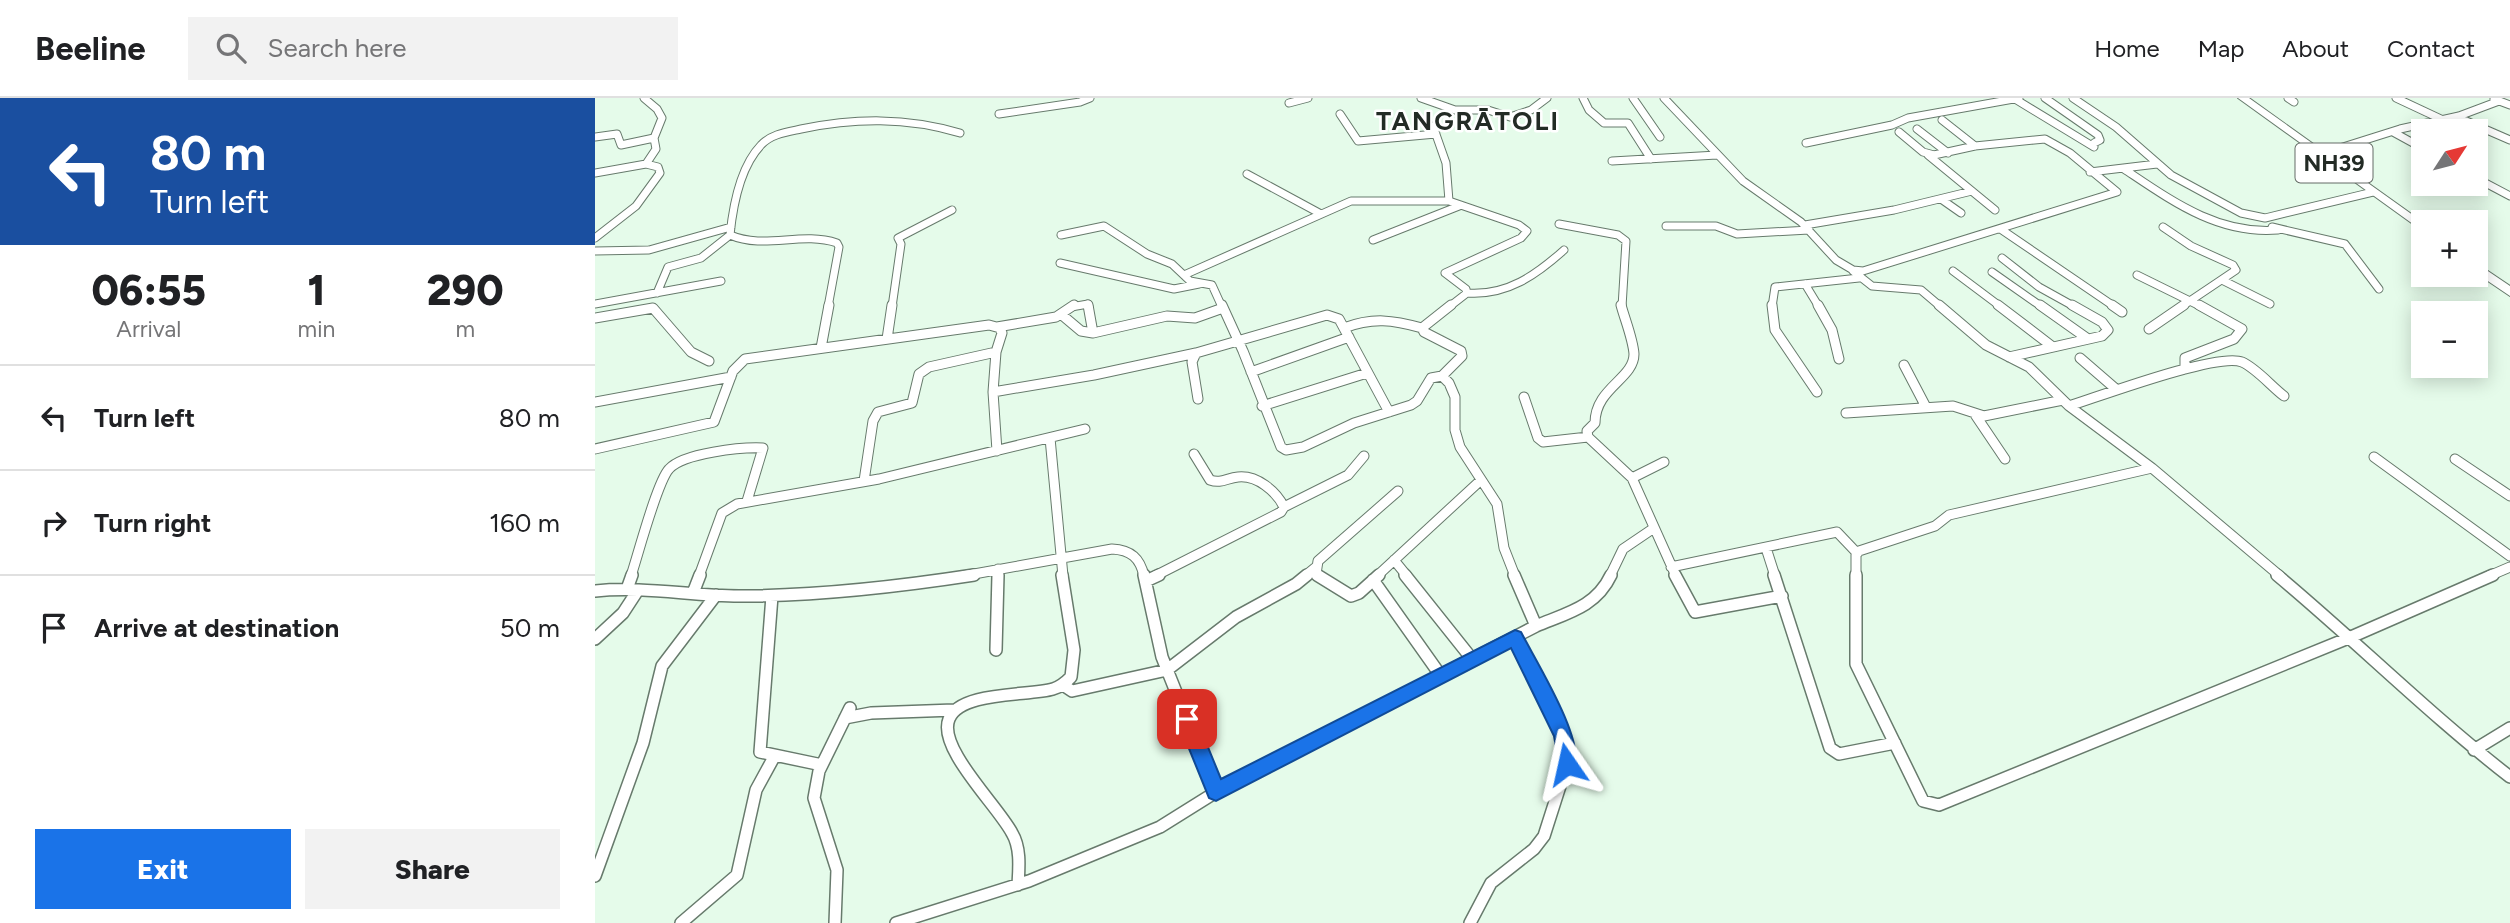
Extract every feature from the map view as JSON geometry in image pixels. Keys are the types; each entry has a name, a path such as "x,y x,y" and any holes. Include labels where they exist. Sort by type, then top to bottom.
{"main road":[{"name":"NH39","path":"2243,98 2411,220"},
{"path":"2254,98 2411,211"},
{"path":"2488,268 2510,284"},
{"path":"2488,276 2510,292"}],"street":[{"path":"644,98 657,109 662,118 654,138 656,149 646,164"},
{"path":"999,114 1080,102 1090,98"},
{"path":"1289,103 1308,98"},
{"path":"1421,98 1455,110 1488,110 1510,117 1531,110 1547,98"},
{"path":"1583,98 1591,112 1604,123 1628,123 1651,159"},
{"path":"1633,98 1660,137"},
{"path":"1664,98 1742,181 1807,228 1835,258 1872,286 1921,290 1986,345 2029,368 2066,403 2152,468 2351,637 2474,750 2510,777"},
{"path":"1806,143 1892,125 1908,118 2017,98 2094,147 2094,143 2100,140 2098,135 2045,98"},
{"path":"2073,98 2120,130 2157,164 2197,190 2278,230"},
{"path":"2396,98 2443,119"},
{"path":"2490,98 2510,105"},
{"path":"2449,119 2499,101"},
{"path":"1340,114 1358,141 1434,130 1446,163 1449,201"},
{"path":"2457,117 2510,140"},
{"path":"657,293 668,267 701,258 730,231 743,173 762,144 771,137 845,122 882,118 924,122 960,133"},
{"path":"1942,120 1975,146"},
{"path":"1917,128 1948,153"},
{"path":"2327,152 2411,128"},
{"path":"1899,132 1995,210"},
{"path":"2393,132 2411,142"},
{"path":"595,137 617,134 621,145 654,138"},
{"path":"1817,392 1775,330 1772,318 1775,287 1785,284 1840,283 1863,271 2116,194 2113,188 2090,172 2070,153 2045,139 1975,146 1928,155"},
{"path":"1612,161 1717,155"},
{"path":"595,173 646,164 658,167 660,173 636,206 595,238"},
{"path":"2090,172 2157,164"},
{"path":"2124,169 2173,203 2207,220 2251,232 2278,230 2345,244 2379,289"},
{"path":"1248,174 1321,214"},
{"path":"2489,185 2510,196"},
{"path":"1666,226 1716,226 1737,234 1807,228 1972,191"},
{"path":"2257,218 2373,192"},
{"path":"1941,199 1961,213"},
{"path":"1184,275 1351,201 1449,201 1527,231 1521,238 1448,270 1447,276 1466,289 1467,293"},
{"path":"1373,240 1459,206"},
{"path":"887,339 901,244 898,238 952,210"},
{"path":"1559,224 1618,235 1626,241 1621,304 1634,355 1628,370 1597,404 1595,423 1587,431 1588,437 1632,478 1671,567 1695,612 1782,596"},
{"path":"1061,235 1104,226 1146,254 1172,264 1200,284"},
{"path":"2149,329 2223,280 2236,268 2192,246 2164,228"},
{"path":"2002,230 2122,312"},
{"path":"595,251 649,250 685,237 730,231 741,240 803,237 837,243 839,247 821,348"},
{"path":"1422,328 1467,293 1486,296 1527,279 1544,269 1564,250"},
{"path":"2002,258 2039,287 2106,326 2106,333 2088,339 2008,357"},
{"path":"1060,263 1174,289 1200,284 1212,285 1239,342 1262,406 1281,447 1286,450 1303,447 1354,423 1411,405 1417,401 1431,378 1443,376 1462,356 1461,351 1424,332 1422,328 1377,318 1363,320 1346,332 1251,372"},
{"path":"1953,271 2053,347"},
{"path":"1992,272 2088,339"},
{"path":"2137,275 2237,324 2242,332 2227,342 2185,358 2185,369"},
{"path":"2223,280 2270,304"},
{"path":"595,304 721,281"},
{"path":"1805,284 1832,330 1839,359"},
{"path":"595,449 710,424 722,410 737,362 745,359 989,325 997,327 1062,315 1075,305 1088,304 1093,333"},
{"path":"595,318 653,308 691,352 709,361"},
{"path":"1062,315 1080,331 1093,333 1167,316 1182,320 1223,308"},
{"path":"993,392 1094,375 1196,353 1327,315 1339,319 1389,412"},
{"path":"997,327 1002,333 996,352 993,392 997,451"},
{"path":"865,481 873,421 878,412 912,403 919,374 929,367 996,352"},
{"path":"1196,353 1192,362 1198,399"},
{"path":"2080,358 2117,390"},
{"path":"1976,416 2066,403 2185,369 2237,360 2284,396"},
{"path":"1904,365 1926,407"},
{"path":"1262,406 1367,373"},
{"path":"1443,376 1455,394 1457,441 1501,514 1505,552 1536,626"},
{"path":"595,402 731,377"},
{"path":"1524,397 1538,438 1543,442 1588,437"},
{"path":"1846,413 1960,407 1976,416 2005,459"},
{"path":"694,593 722,513 728,508 747,501 865,481 1084,429"},
{"path":"835,923 837,870 814,798 822,765 848,713 954,710 981,698 1053,689 1063,685 1071,677 1074,650 1060,559 1050,438"},
{"path":"595,639 623,613 633,590 662,480 669,467 685,460 763,448 747,501"},
{"path":"1194,454 1210,480 1215,483 1242,477 1261,483 1276,495 1284,507"},
{"path":"1146,581 1348,475 1364,456"},
{"path":"2374,457 2510,556"},
{"path":"2455,459 2510,495"},
{"path":"1632,478 1664,462"},
{"path":"1857,553 1935,526 1949,515 2152,468"},
{"path":"1398,491 1318,561 1316,574 1350,596 1373,580 1481,480"},
{"path":"895,923 1018,885 1160,827 1216,792 1536,626 1596,598 1604,589 1623,548 1654,528"},
{"path":"1671,567 1837,532 1857,553 1856,664 1923,801 1939,805 2351,637 2510,567"},
{"path":"1766,548 1830,748 1839,754 1895,743"},
{"path":"595,591 772,596 925,582 1099,550 1125,550 1139,559 1159,647 1216,792"},
{"path":"1394,560 1472,659"},
{"path":"1063,685 1072,691 1167,670 1236,617 1296,584 1316,567"},
{"path":"996,650 998,569"},
{"path":"1373,580 1441,676"},
{"path":"595,876 637,763 662,666 716,595"},
{"path":"772,596 760,752 822,765"},
{"path":"1470,923 1491,883 1534,849 1544,836 1567,764 1564,736 1515,637"},
{"path":"954,710 946,732 948,741 1013,834 1019,858 1018,885"},
{"path":"2474,750 2510,728"},
{"path":"681,923 689,913 737,875 757,790 774,757"}],"district":[{"name":"TANGRĀTOLI","path":"1468,121"}],"route":[{"path":"1187,719 1216,792 1515,637 1564,736 1568,750 1567,764"}]}
